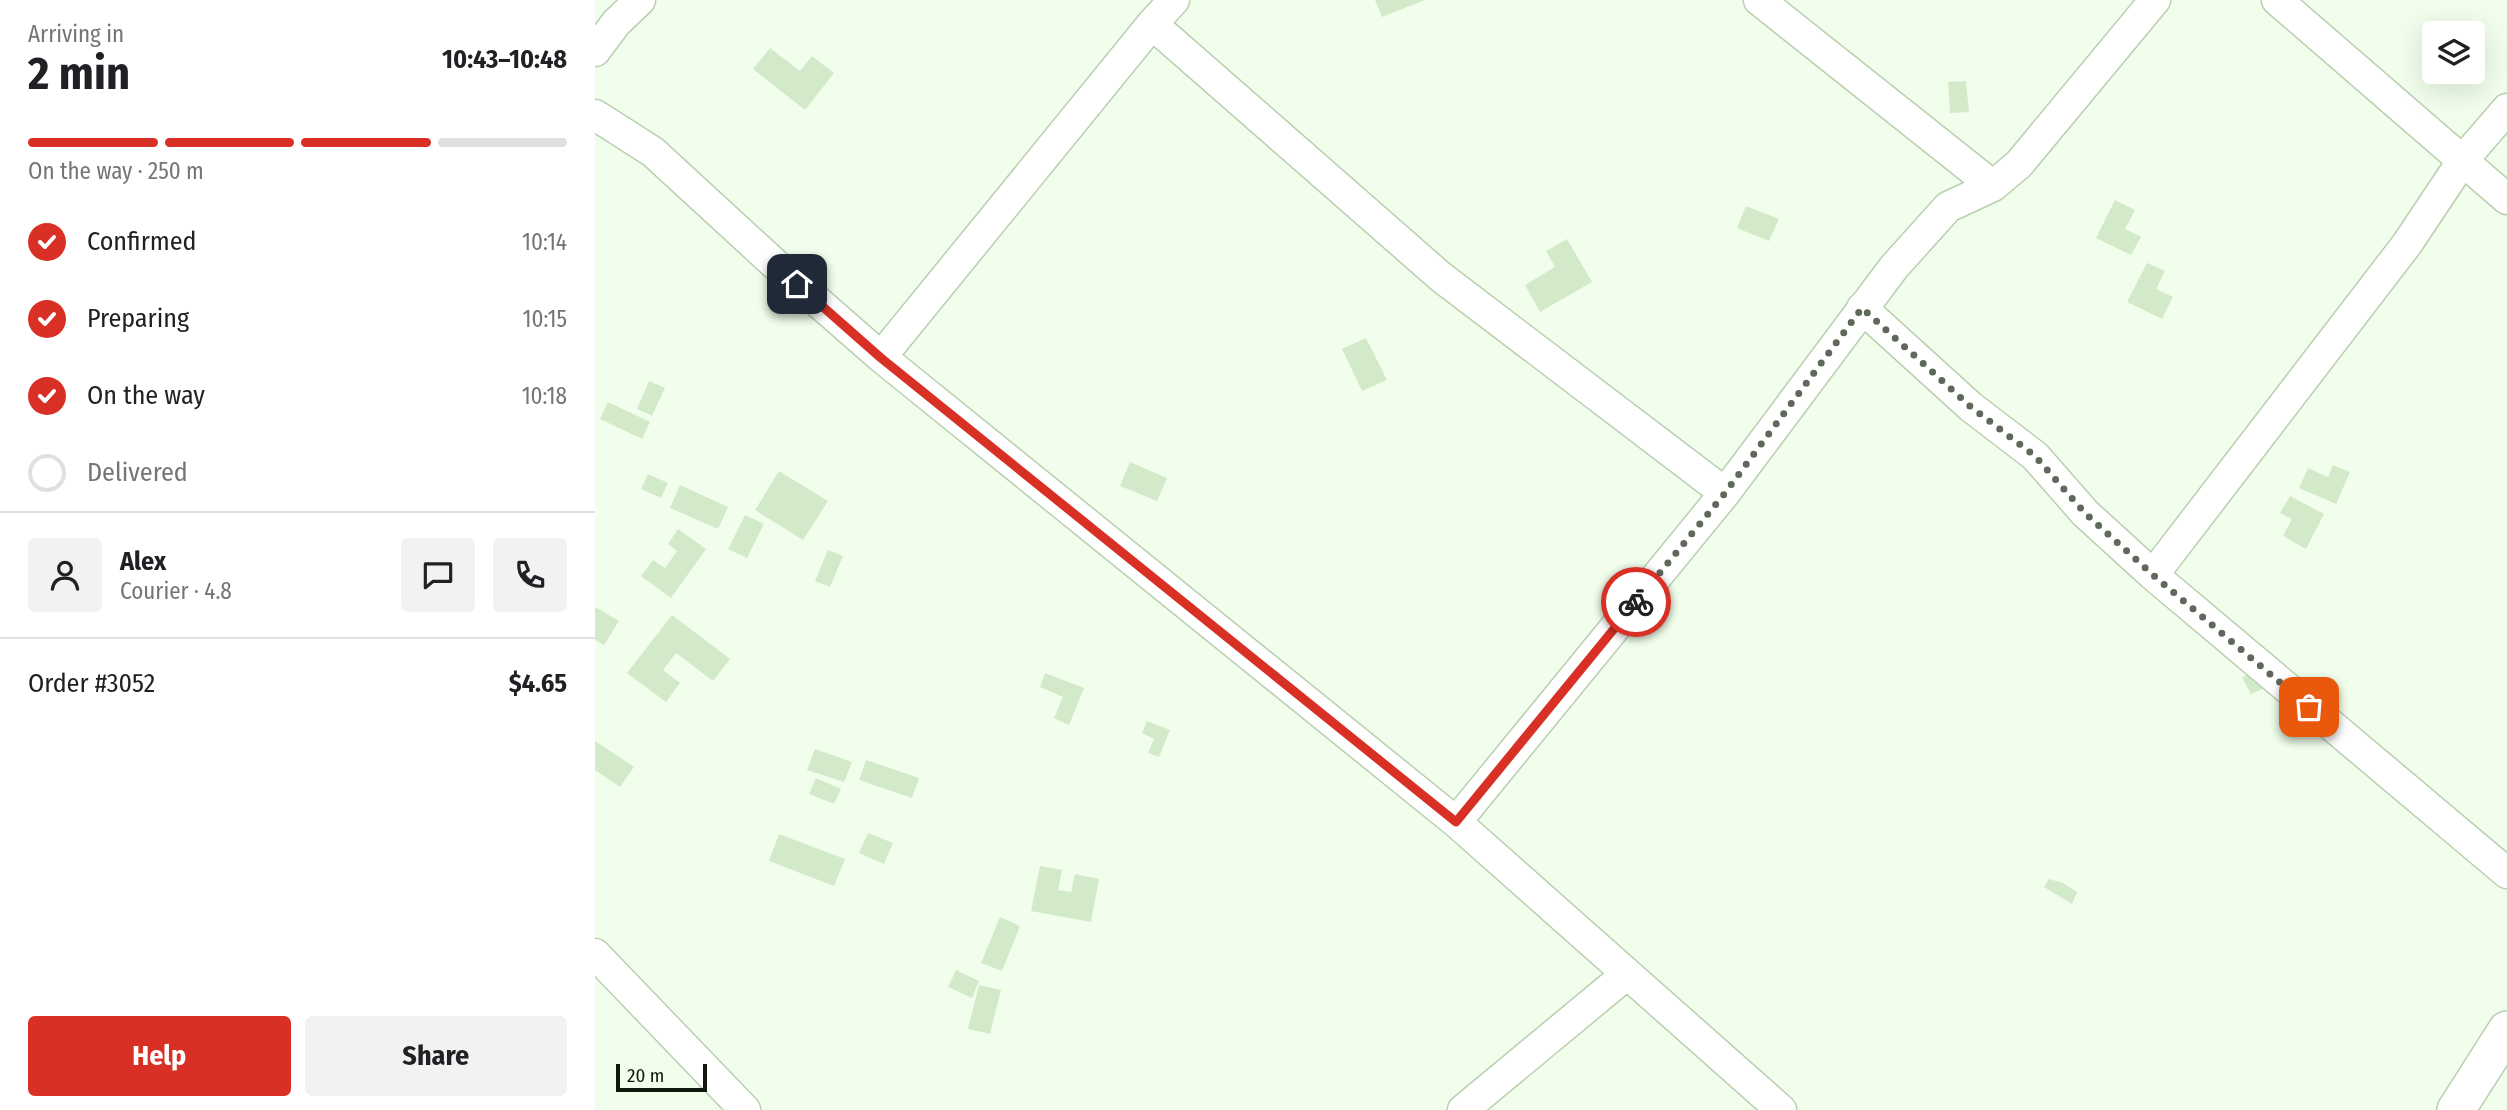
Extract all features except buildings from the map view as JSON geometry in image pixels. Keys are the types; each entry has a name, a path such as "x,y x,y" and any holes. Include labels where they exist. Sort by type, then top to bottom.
{"street":[{"path":"595,51 616,23 641,0"},
{"path":"881,358 1174,0"},
{"path":"1759,0 1993,186"},
{"path":"1456,822 1725,493 1894,267 1948,207 1993,186 2019,164 2155,0"},
{"path":"2277,0 2507,199"},
{"path":"1152,24 1441,277 1725,493"},
{"path":"2153,575 2407,244 2463,160 2507,109"},
{"path":"595,115 653,152 776,266 881,358 1456,822 1781,1110"},
{"path":"1862,308 1971,407 2035,456 2085,513 2153,575 2507,873"},
{"path":"595,954 745,1110"},
{"path":"1463,1110 1627,974"},
{"path":"2455,1110 2507,1030"}],"way so far":[{"path":"1636,602 1725,493 1862,308 1971,407 2035,456 2085,513 2153,575 2309,707"}],"route":[{"path":"797,284 881,358 1456,822 1636,602"}]}
